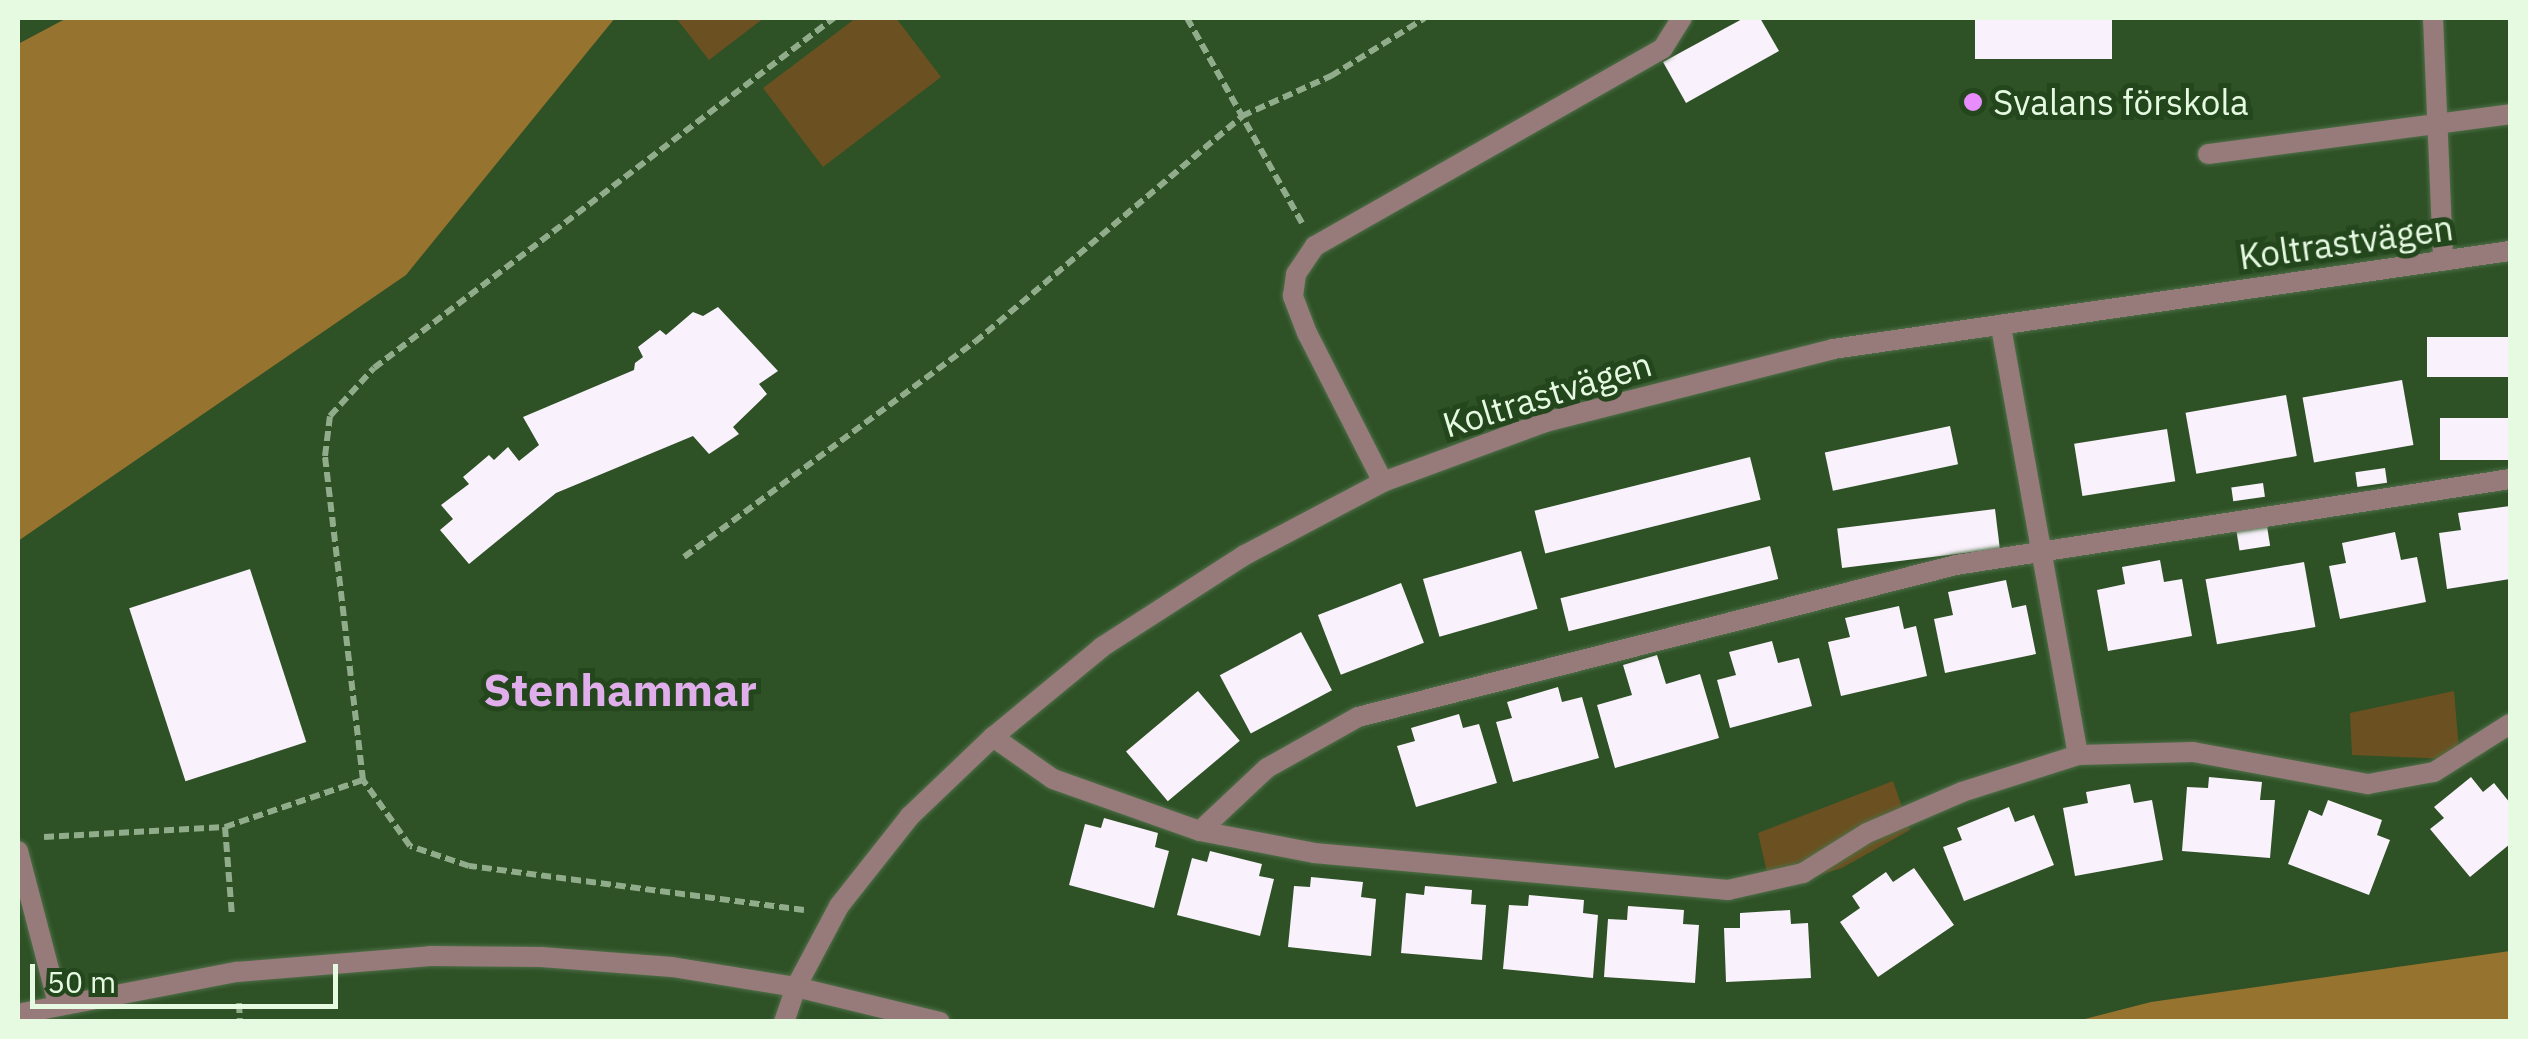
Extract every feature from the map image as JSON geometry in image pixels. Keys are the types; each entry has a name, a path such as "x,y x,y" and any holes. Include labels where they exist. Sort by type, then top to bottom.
{"street":[{"path":"1382,482 1334,390 1293,296 1296,274 1315,246 1663,48 1682,18"},
{"path":"2433,18 2443,261"},
{"path":"2208,154 2510,114"},
{"name":"Koltrastvägen","path":"784,1022 796,987 835,914 910,816 993,737 1102,647 1245,554 1382,482 1545,422 1814,354 2510,251"},
{"path":"2001,326 2078,755"},
{"path":"1200,832 1267,768 1358,717 1956,565 2510,479"},
{"path":"993,737 1053,778 1200,832 1314,854 1728,890 1803,873 1867,833 1962,792 2078,755 2193,752 2368,784 2434,772 2510,724"},
{"path":"18,850 58,1003"},
{"path":"18,1014 58,1003 237,972 430,956 541,957 672,967 796,987 940,1022"}],"path":[{"path":"834,18 374,368 330,416 325,456 363,780 410,846 469,866 835,914"},
{"path":"1188,18 1315,246"},
{"path":"684,557 975,342 1242,116 1331,76 1425,18"},
{"path":"36,837 225,827 363,780"},
{"path":"225,827 232,914"},
{"path":"238,997 240,1022"}],"shaded area":[{"path":"67,18 615,18 406,275 18,541 18,44"},
{"path":"676,18 764,18 709,60"},
{"path":"856,18 896,18 941,77 823,167 763,88"},
{"path":"2454,691 2459,750 2449,759 2352,755 2350,713"},
{"path":"1893,781 1910,830 1842,868 1771,890 1758,833"},
{"path":"2510,951 2510,1021 2077,1021 2151,1002"}],"building":[{"path":"1744,18 1760,18 1779,51 1686,103 1663,62"},
{"path":"1975,18 2112,18 2112,59 1975,59"},
{"path":"718,307 778,371 759,384 767,394 733,427 739,434 709,454 693,436 556,493 469,564 440,530 453,519 441,505 469,484 463,477 489,455 494,460 508,447 519,461 539,445 523,417 634,370 635,363 643,357 638,347 660,330 666,335 693,312 703,316"},
{"path":"2427,337 2510,337 2510,377 2427,377"},
{"path":"2402,380 2413,445 2314,463 2303,398"},
{"path":"2286,395 2297,456 2196,474 2186,413"},
{"path":"2440,418 2510,418 2510,460 2440,460"},
{"path":"1950,426 1958,464 1833,491 1825,453"},
{"path":"2167,429 2175,481 2082,496 2074,444"},
{"path":"1750,457 1761,500 1545,553 1535,511"},
{"path":"2385,468 2387,483 2357,487 2355,472"},
{"path":"2263,483 2265,497 2233,501 2231,487"},
{"path":"2510,506 2510,579 2447,589 2439,533 2461,530 2458,513"},
{"path":"1995,509 2000,549 1842,568 1837,528"},
{"path":"2267,526 2270,546 2240,551 2236,531"},
{"path":"2395,532 2401,560 2417,557 2426,602 2340,619 2329,566 2346,563 2342,543"},
{"path":"1770,546 1778,579 1569,631 1560,598"},
{"path":"1521,551 1538,609 1439,637 1423,579"},
{"path":"2160,560 2164,582 2182,579 2192,636 2108,651 2097,590 2125,584 2122,567"},
{"path":"2304,562 2315,627 2217,644 2206,579"},
{"path":"250,569 306,742 185,781 129,608"},
{"path":"2006,580 2012,608 2026,605 2036,654 1945,673 1934,619 1953,615 1948,592"},
{"path":"1401,583 1424,643 1341,675 1318,615"},
{"path":"1899,606 1904,629 1916,626 1927,676 1841,696 1828,642 1850,637 1845,618"},
{"path":"1301,632 1332,690 1251,733 1220,675"},
{"path":"1772,641 1778,663 1799,658 1812,706 1730,728 1717,680 1736,675 1729,652"},
{"path":"1657,655 1666,684 1700,674 1719,738 1615,768 1597,705 1632,695 1623,665"},
{"path":"1558,687 1562,702 1582,697 1599,758 1513,782 1496,722 1512,718 1507,702"},
{"path":"1198,691 1240,741 1168,801 1126,751"},
{"path":"1459,714 1463,728 1479,724 1497,783 1416,807 1397,746 1415,741 1411,728"},
{"path":"2209,777 2262,782 2260,800 2275,800 2270,858 2182,851 2187,787 2208,788"},
{"path":"2471,777 2483,792 2494,783 2510,803 2510,844 2470,877 2430,829 2444,818 2434,807"},
{"path":"2130,784 2134,803 2152,800 2163,860 2075,876 2063,808 2088,803 2086,792"},
{"path":"2328,800 2382,820 2377,835 2390,840 2369,895 2288,864 2309,810 2322,816"},
{"path":"2009,807 2015,822 2034,815 2054,865 1964,901 1943,847 1962,840 1957,828"},
{"path":"1104,818 1158,833 1155,847 1169,851 1154,908 1069,885 1085,824 1101,828"},
{"path":"1210,851 1262,864 1259,876 1274,879 1260,936 1177,915 1192,858 1207,862"},
{"path":"1914,868 1954,925 1878,977 1840,922 1860,908 1852,896 1886,872 1893,882"},
{"path":"1311,877 1363,882 1361,897 1376,899 1371,956 1288,947 1294,886 1310,887"},
{"path":"1425,886 1472,890 1471,904 1486,905 1482,960 1401,953 1406,893 1424,895"},
{"path":"1529,895 1584,900 1583,913 1598,915 1593,978 1503,969 1509,905 1528,906"},
{"path":"1628,906 1684,910 1683,924 1699,925 1695,983 1604,977 1608,919 1627,920"},
{"path":"1790,910 1791,924 1808,923 1811,978 1726,982 1724,928 1740,928 1740,913"}],"place":[{"name":"Svalans förskola","path":"1973,102"}],"district":[{"name":"Stenhammar","path":"620,690"}]}
